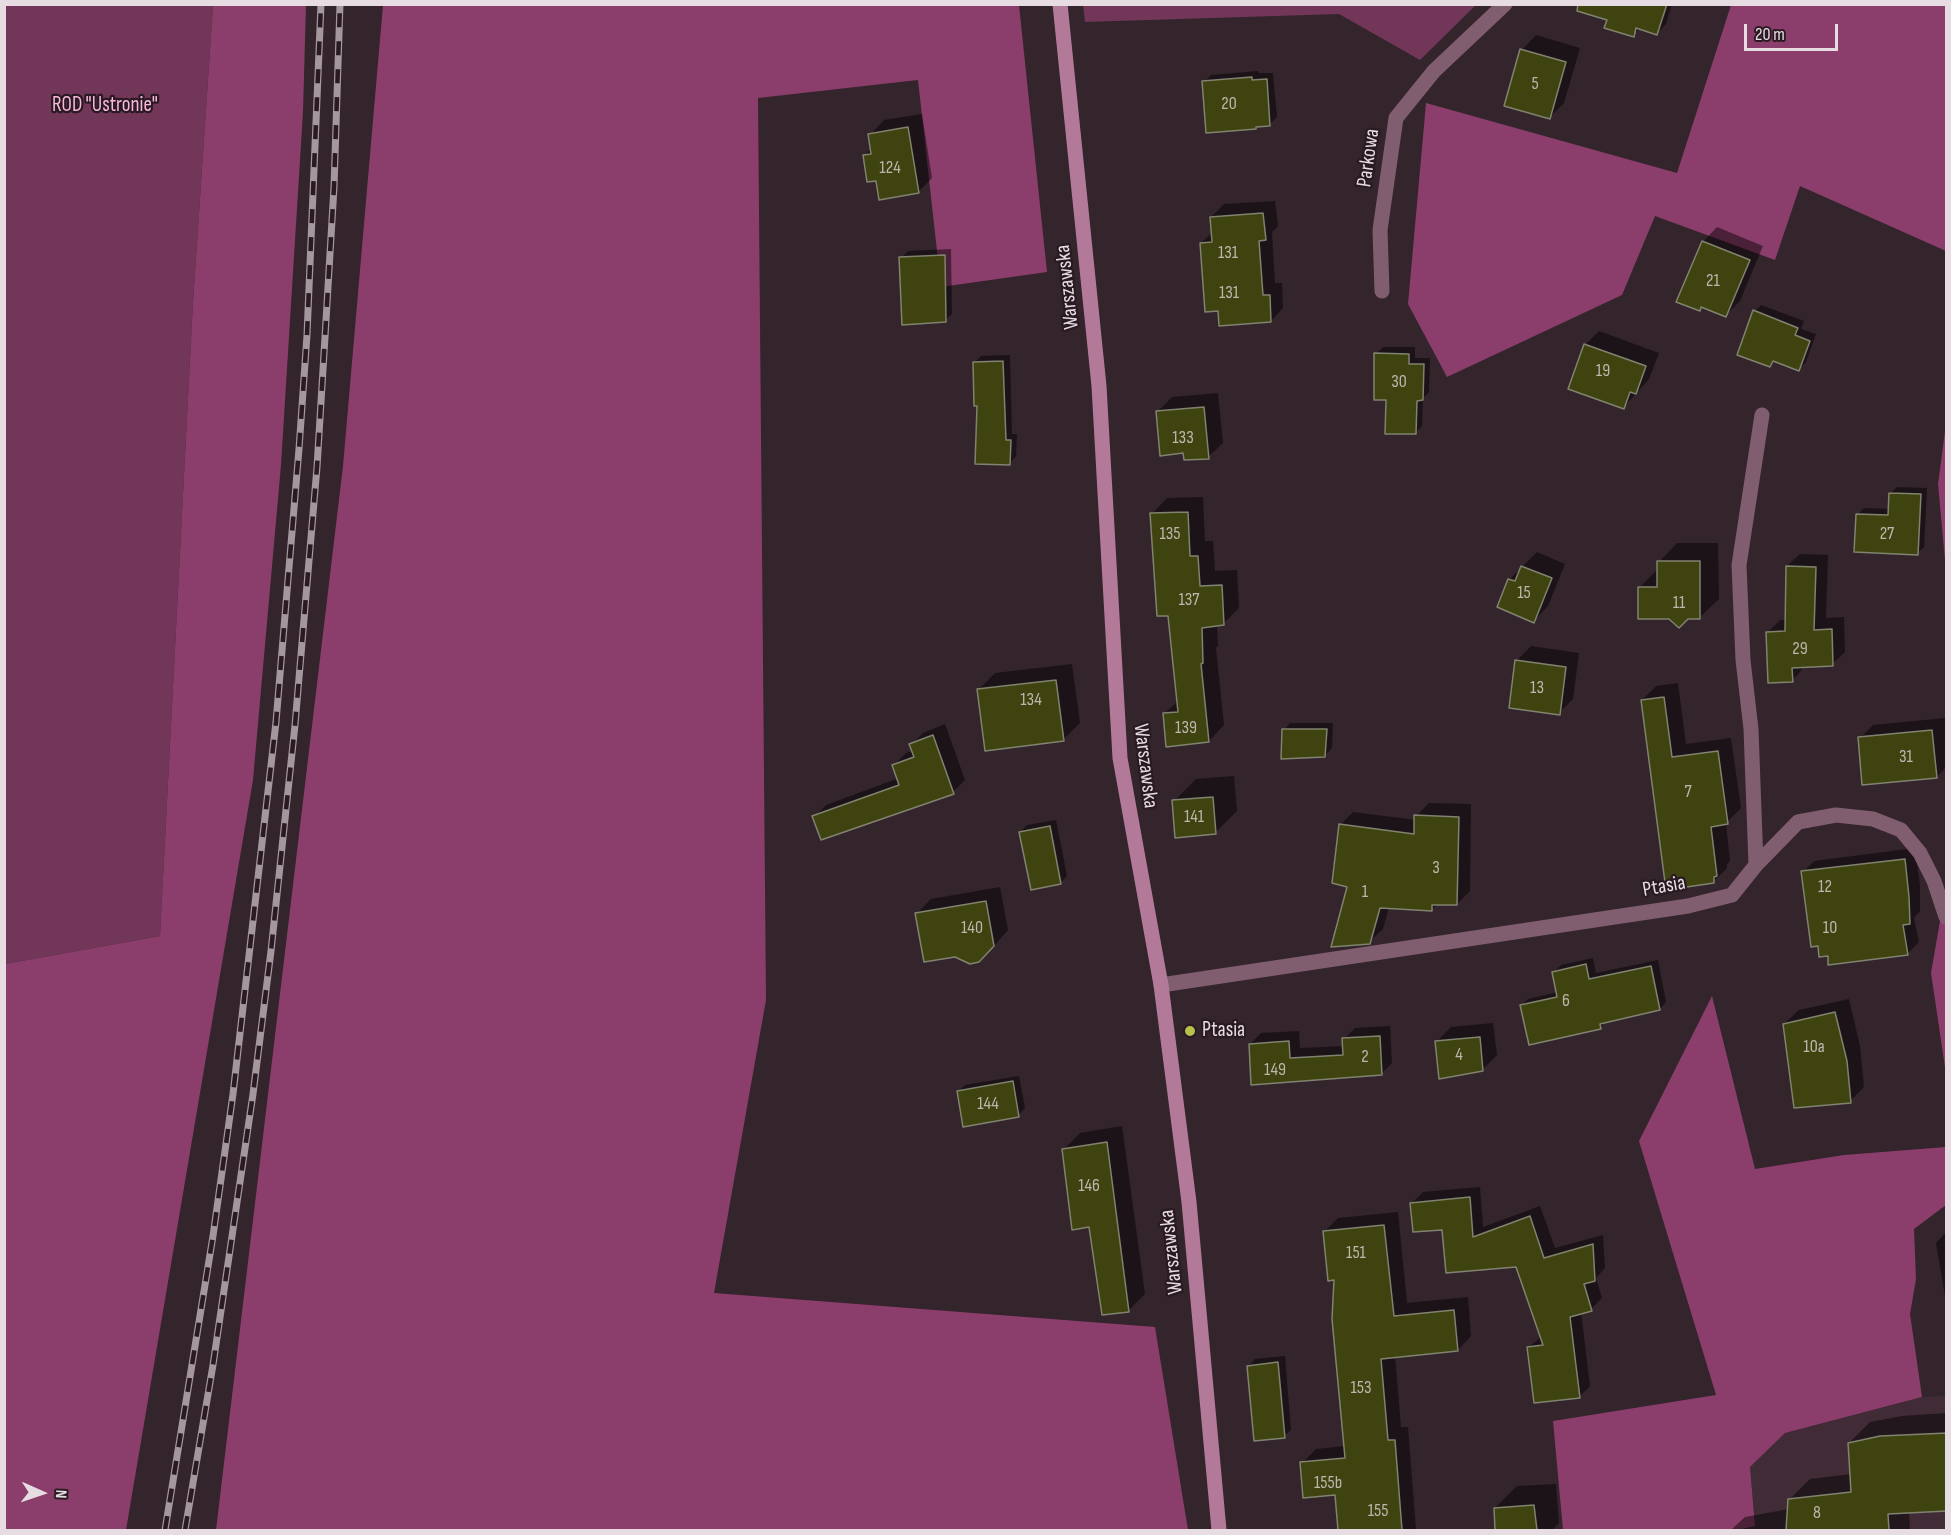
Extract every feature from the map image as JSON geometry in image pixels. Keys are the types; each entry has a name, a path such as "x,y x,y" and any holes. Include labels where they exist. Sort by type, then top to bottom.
{"street":[{"name":"Warszawska","path":"1060,4 1099,386 1120,758 1161,985 1189,1202 1220,1530"},
{"name":"Parkowa","path":"1382,291 1380,230 1396,118 1434,71 1505,4"},
{"path":"1756,865 1751,729 1743,660 1739,565 1762,416"},
{"name":"Ptasia","path":"1161,985 1688,906 1732,895 1756,865 1798,822 1836,815 1874,819 1901,830 1920,853 1934,881 1947,917"}],"shaded area":[{"path":"213,5 306,5 303,112 281,465 253,780 126,1530 5,1530 5,964 160,936 193,302"},
{"path":"383,5 1019,5 1047,272 941,287 918,80 758,98 766,1000 714,1293 1155,1327 1188,1530 216,1530 343,466"},
{"path":"1731,5 1946,5 1946,251 1800,186 1775,260 1655,216 1622,295 1447,377 1408,304 1426,103 1677,173"},
{"path":"1946,424 1946,571 1938,484"},
{"path":"1946,886 1946,1074 1931,973"},
{"path":"1712,996 1755,1169 1844,1155 1946,1147 1946,1205 1914,1229 1916,1279 1910,1314 1922,1397 1785,1433 1750,1467 1755,1526 1737,1530 1563,1530 1553,1421 1716,1395 1639,1141"},
{"path":"1946,1396 1946,1530 1733,1530 1755,1522 1750,1467 1785,1433 1922,1397"}],"green space":[{"name":"ROD \"Ustronie\"","path":"5,5 213,5 193,302 160,936 5,964"},
{"path":"1083,5 1476,5 1420,60 1339,14 1085,22"}],"building":[{"path":"1578,4 1667,4 1657,35 1636,28 1634,37 1604,28 1607,20 1577,11"},
{"path":"1520,49 1566,62 1550,119 1504,106"},
{"path":"1252,77 1252,80 1267,79 1270,126 1206,133 1202,81"},
{"path":"908,127 919,193 879,200 876,181 867,182 863,155 871,154 868,134"},
{"path":"1263,213 1266,240 1259,241 1263,295 1270,295 1271,322 1219,326 1218,311 1205,312 1200,243 1212,242 1210,217"},
{"path":"1702,241 1750,260 1726,317 1701,307 1700,311 1676,302"},
{"path":"945,255 946,322 902,325 899,257"},
{"path":"1753,310 1798,328 1795,335 1810,341 1799,371 1773,361 1770,367 1737,355"},
{"path":"1584,344 1646,366 1636,394 1630,392 1624,409 1568,389"},
{"path":"1374,353 1409,354 1409,364 1424,364 1423,400 1417,401 1416,434 1385,434 1386,400 1374,400"},
{"path":"1003,361 1006,440 1011,440 1010,465 975,464 977,406 974,406 973,362"},
{"path":"1204,407 1209,459 1184,460 1183,453 1160,456 1156,411"},
{"path":"1889,493 1921,494 1918,555 1854,552 1856,514 1888,515"},
{"path":"1188,512 1190,556 1198,556 1200,586 1222,585 1224,625 1202,628 1203,663 1201,664 1209,742 1166,747 1163,713 1178,712 1168,616 1157,616 1150,513"},
{"path":"1657,561 1700,561 1700,619 1688,619 1679,628 1669,619 1638,619 1638,587 1657,587"},
{"path":"1521,566 1552,578 1534,623 1497,607 1508,579 1515,581"},
{"path":"1786,566 1816,567 1814,630 1832,629 1833,666 1792,668 1793,682 1768,683 1766,632 1785,631"},
{"path":"1515,660 1566,667 1560,715 1509,708"},
{"path":"1056,680 1064,741 985,751 977,689"},
{"path":"1664,697 1672,757 1718,751 1728,824 1711,827 1717,876 1714,877 1714,883 1666,890 1641,700"},
{"path":"1282,729 1327,729 1325,757 1281,759"},
{"path":"1932,730 1937,778 1862,785 1858,737"},
{"path":"933,735 954,794 821,840 812,816 899,785 892,765 914,757 909,744"},
{"path":"1213,797 1216,834 1175,838 1172,800"},
{"path":"1414,815 1459,817 1457,905 1432,905 1432,911 1380,908 1370,944 1331,947 1347,887 1332,883 1339,824 1414,834"},
{"path":"1050,826 1061,884 1031,890 1019,832"},
{"path":"1905,859 1910,924 1903,925 1908,955 1828,965 1828,956 1819,957 1818,946 1811,947 1801,871"},
{"path":"986,901 994,946 979,962 970,964 955,957 924,962 915,913"},
{"path":"1586,964 1589,979 1651,966 1660,1010 1600,1024 1601,1029 1529,1045 1520,1005 1557,997 1552,972"},
{"path":"1835,1012 1847,1061 1851,1103 1794,1108 1783,1024"},
{"path":"1380,1036 1382,1075 1251,1085 1249,1044 1289,1041 1290,1058 1343,1055 1342,1038"},
{"path":"1480,1037 1483,1071 1439,1079 1435,1041"},
{"path":"1013,1081 1019,1117 963,1127 957,1091"},
{"path":"1107,1142 1129,1312 1102,1315 1089,1227 1072,1230 1062,1149"},
{"path":"1470,1197 1473,1237 1530,1216 1544,1258 1593,1244 1595,1281 1584,1284 1592,1311 1570,1317 1580,1398 1534,1403 1527,1347 1543,1345 1516,1267 1446,1273 1442,1230 1413,1232 1410,1203"},
{"path":"1384,1225 1394,1316 1454,1310 1458,1351 1381,1359 1388,1440 1395,1440 1402,1530 1338,1530 1335,1495 1303,1498 1300,1462 1345,1458 1332,1319 1334,1280 1328,1281 1323,1231"},
{"path":"1278,1362 1285,1438 1254,1441 1247,1366"},
{"path":"1947,1433 1947,1511 1888,1514 1889,1530 1786,1530 1788,1499 1851,1492 1848,1443 1880,1436"},
{"path":"1534,1505 1537,1530 1495,1530 1494,1508"}],"railway":[{"path":"165,1530 213,1236 233,1094 276,722 307,335 321,4"},
{"path":"185,1530 213,1365 253,1094 295,725 317,467 334,187 340,4"}],"place":[{"name":"Ptasia","path":"1190,1031"}]}
